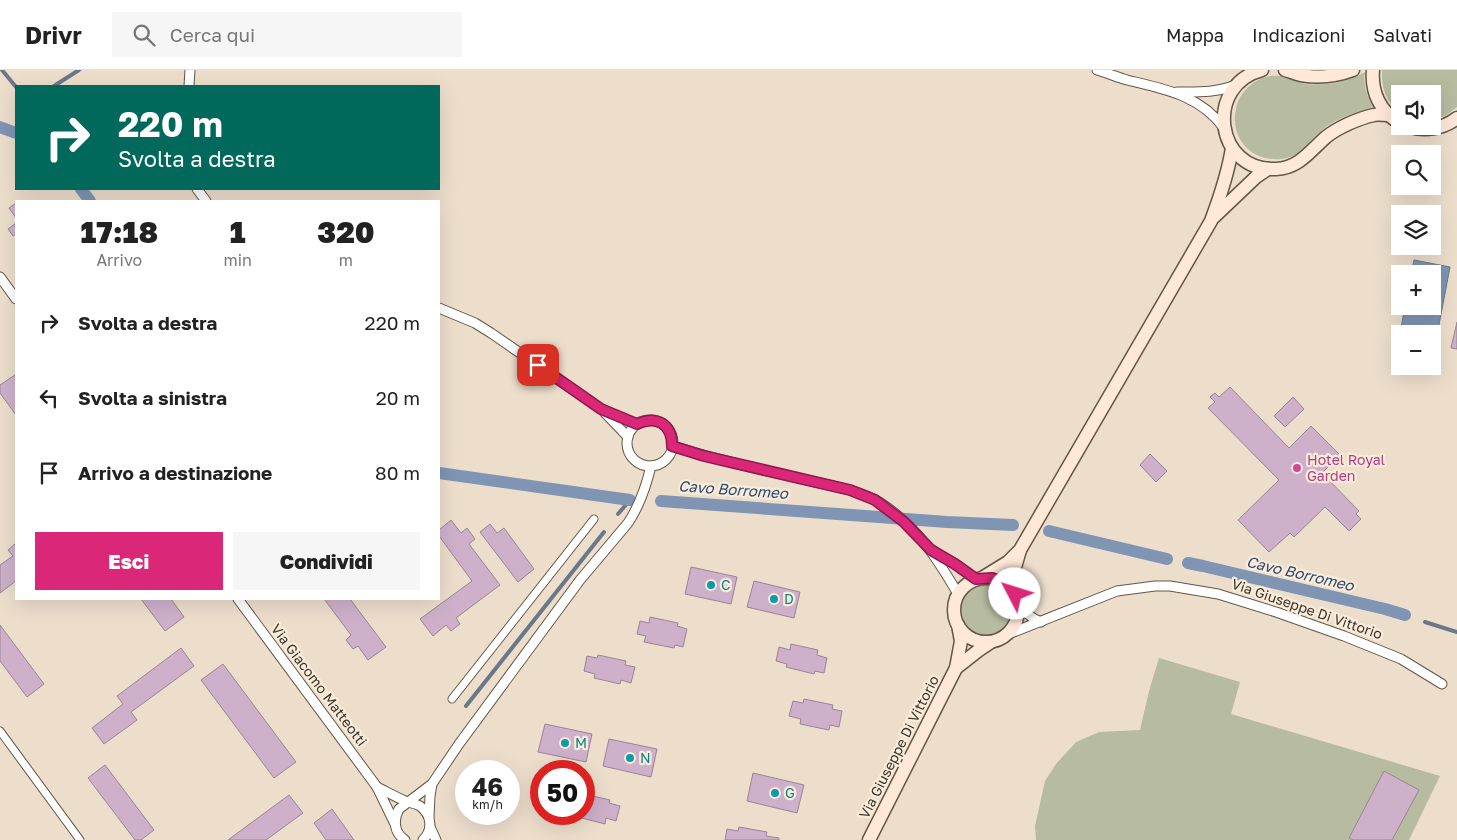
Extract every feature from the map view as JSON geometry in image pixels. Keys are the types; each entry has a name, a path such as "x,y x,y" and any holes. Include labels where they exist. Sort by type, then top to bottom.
{"main road":[{"path":"1262,70 1246,77 1236,85 1226,104 1223,120 1232,148 1247,162 1260,168 1285,168 1302,161 1328,136 1351,123 1375,114 1389,116"},
{"path":"1285,70 1311,76 1343,74 1353,70"},
{"path":"1373,70 1375,92 1379,102 1389,116"},
{"path":"1441,126 1457,118"},
{"path":"1020,550 1008,562 966,584 958,594 955,600 954,611 958,625 972,639 991,642 1000,639 1013,628 1019,609 1016,598 1014,571 1020,550 1211,221 1225,185 1232,148"},
{"path":"1211,221 1250,182 1268,169"},
{"path":"979,578 992,578 1003,582 1009,587 1016,598"},
{"name":"Via Giuseppe Di Vittorio","path":"869,840 956,668 961,641 958,625"},
{"name":"Via Giuseppe Di Vittorio","path":"956,668 991,642"}],"street":[{"path":"189,85 190,70"},
{"path":"1097,70 1174,92 1202,105 1215,116 1224,128"},
{"path":"1174,92 1222,90 1236,85"},
{"path":"0,277 15,298"},
{"path":"440,308 475,323 492,333 601,409 628,437"},
{"path":"601,409 637,424"},
{"path":"651,420 665,426 670,432 672,446 670,454 665,460 650,466 637,462 632,457 628,451 628,437 637,424 651,420"},
{"path":"672,446 704,456 850,490 881,503 918,535 931,550 958,594"},
{"path":"395,824 398,810 432,784 459,744 580,580 628,524 645,491 650,466"},
{"path":"452,699 594,519"},
{"path":"931,550 979,578"},
{"name":"Via Giuseppe Di Vittorio","path":"1006,635 1117,592 1154,586 1170,586 1218,594 1344,636 1401,659 1442,684"},
{"path":"1016,598 1025,612 1041,622"},
{"name":"Via Giacomo Matteotti","path":"239,600 377,787 398,834 403,840"},
{"path":"0,731 80,840"},
{"path":"423,840 427,836 430,822 432,784"},
{"name":"Via Giacomo Matteotti","path":"377,787 409,803 420,806 426,811 430,822"},
{"path":"430,822 436,840"}],"green space":[{"path":"1382,70 1457,70 1457,107 1441,117 1441,85 1391,85 1391,104 1385,94 1382,83"},
{"path":"1365,72 1366,90 1373,107 1343,117 1327,126 1296,155 1281,159 1264,158 1250,151 1239,137 1235,119 1238,102 1246,89 1258,80 1265,77 1280,76 1306,84 1325,84 1355,77"},
{"path":"981,585 991,585 1004,592 1011,605 1011,615 1004,628 991,635 981,635 972,631 965,624 961,615 961,605 965,596 972,589"},
{"path":"1159,658 1240,682 1231,714 1440,776 1409,840 1036,840 1035,826 1045,781 1056,764 1076,742 1099,732 1140,730"}],"water":[{"path":"1414,260 1440,265 1413,265"},
{"path":"1441,265 1450,267 1441,314"},
{"path":"1403,315 1441,315 1439,325 1402,325"}],"building":[{"path":"15,204 15,217 9,208"},
{"path":"15,224 15,235 13,236 8,229"},
{"path":"1457,322 1457,349 1451,348"},
{"path":"15,375 15,414 0,393 0,385"},
{"name":"Hotel Royal Garden","path":"1230,387 1289,448 1311,426 1340,455 1322,473 1359,511 1356,514 1361,519 1349,531 1325,507 1294,537 1290,533 1269,552 1238,520 1279,480 1208,408 1215,402 1210,397 1215,393 1219,397"},
{"path":"1293,397 1304,409 1285,427 1274,416"},
{"path":"1150,454 1167,471 1156,482 1140,465"},
{"path":"451,520 461,533 467,528 475,539 469,544 500,585 456,618 460,624 451,631 446,625 433,636 420,619 472,581 440,537 440,529"},
{"path":"490,524 497,533 504,528 534,569 518,582 480,532"},
{"path":"15,544 15,582 0,593 0,565 13,556 8,550"},
{"name":"C","path":"691,567 737,577 731,604 685,594"},
{"name":"D","path":"754,581 800,592 794,618 747,607"},
{"path":"142,600 172,600 184,617 165,631"},
{"path":"325,600 351,600 386,647 368,660 358,646 353,649 346,640 351,635"},
{"path":"650,617 678,623 677,626 687,629 683,647 675,645 674,648 644,642 646,636 637,634 640,621 649,623"},
{"path":"0,625 44,684 27,697 0,661"},
{"path":"791,644 818,650 817,655 827,658 824,673 815,671 814,674 786,667 787,664 776,661 779,647 790,650"},
{"path":"181,648 194,666 131,712 137,720 104,744 92,728 123,704 117,696"},
{"path":"598,655 626,661 625,665 635,667 631,683 621,680 620,684 594,678 595,674 584,671 587,656 597,658"},
{"path":"223,664 296,762 274,778 201,680"},
{"path":"804,699 833,705 832,709 842,711 839,727 830,725 829,730 800,724 801,719 789,716 793,701 803,703"},
{"name":"M","path":"545,724 592,734 586,760 576,760 538,752"},
{"name":"N","path":"609,739 657,749 651,777 603,766"},
{"path":"105,765 154,830 141,840 135,840 88,778"},
{"path":"1384,771 1419,790 1392,840 1353,840 1349,838"},
{"name":"G","path":"753,773 804,785 797,813 747,801"},
{"path":"289,795 303,813 266,840 228,840"},
{"path":"595,797 610,800 609,803 620,806 616,821 606,818 605,824 595,821"},
{"path":"332,809 354,840 326,840 314,823"},
{"path":"739,827 767,832 766,836 779,838 779,840 725,840 727,829 738,831"}],"waterway":[{"path":"2,70 15,86"},
{"path":"56,85 79,70"},
{"name":"Cavo Borromeo","path":"0,127 15,133"},
{"name":"Cavo Borromeo","path":"82,190 89,200"},
{"name":"Cavo Borromeo","path":"440,473 630,500"},
{"path":"618,514 630,500"},
{"name":"Cavo Borromeo","path":"661,501 1013,525"},
{"name":"Cavo Borromeo","path":"1049,531 1167,559"},
{"path":"466,706 604,532"},
{"name":"Cavo Borromeo","path":"1188,563 1405,615"},
{"name":"Cavo Borromeo","path":"1425,622 1457,632"}],"place":[{"name":"Hotel Royal Garden","path":"1297,468"},
{"name":"C","path":"711,585"},
{"name":"D","path":"774,599"},
{"name":"M","path":"565,743"},
{"name":"N","path":"630,758"},
{"name":"G","path":"775,793"}],"route":[{"path":"538,365 601,409 637,424 651,420 665,426 670,432 672,446 704,456 850,490 875,500 904,522 931,550 976,579 992,578 1003,582 1015,594"}]}
